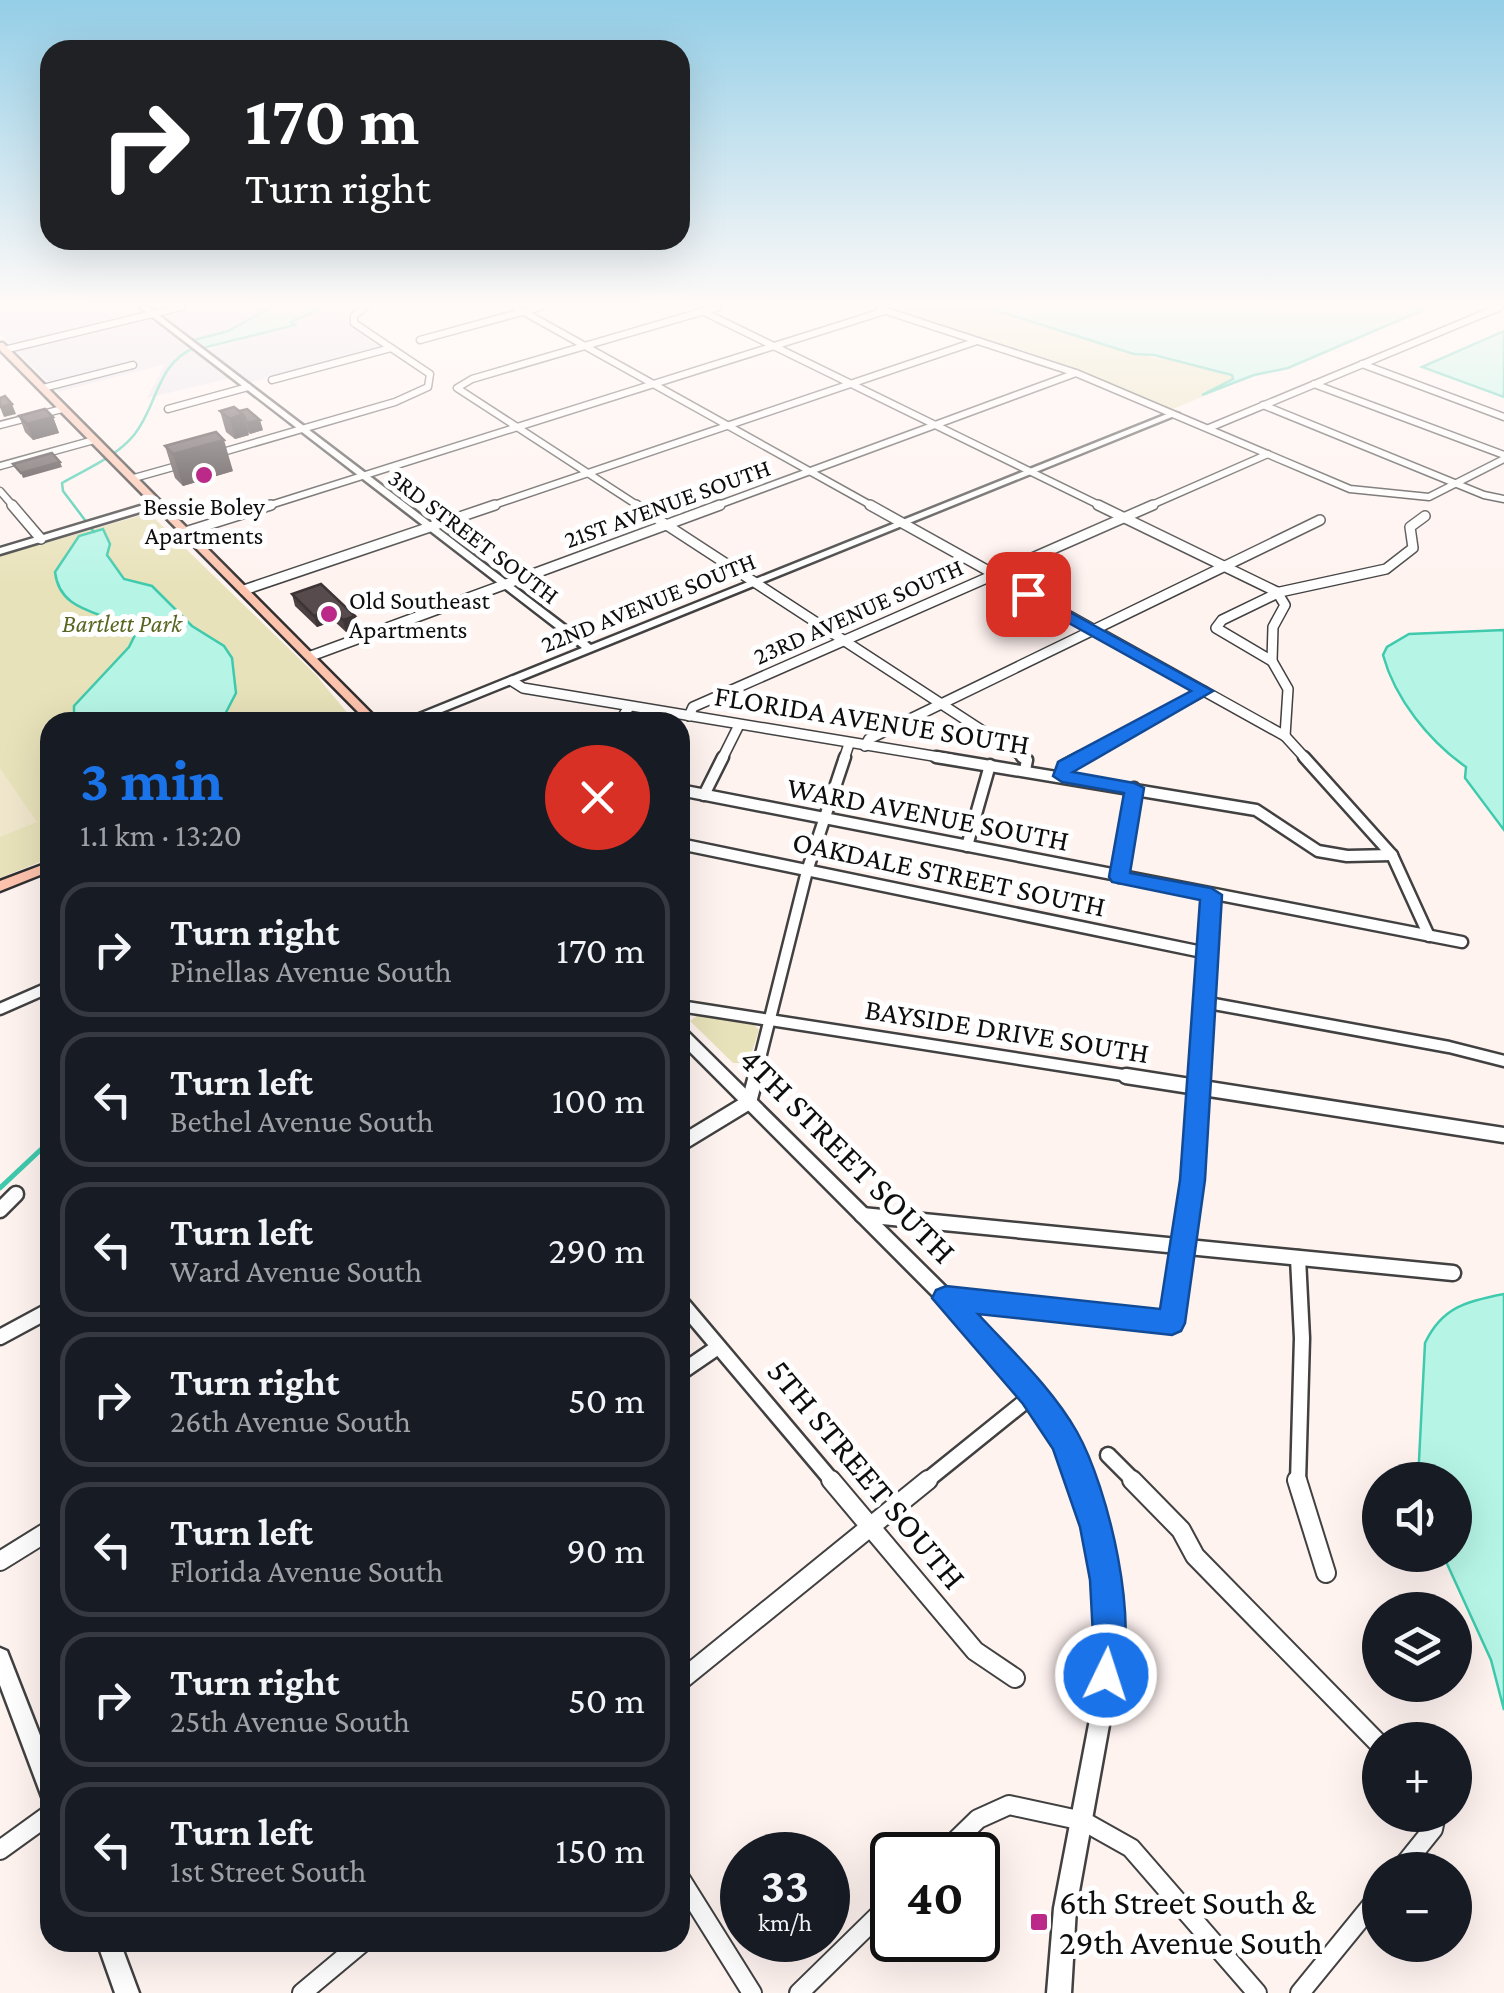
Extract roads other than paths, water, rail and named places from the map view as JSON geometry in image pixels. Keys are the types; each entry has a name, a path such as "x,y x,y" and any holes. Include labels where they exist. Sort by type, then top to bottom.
{"main road":[{"path":"54,400 364,712"},
{"path":"0,886 40,870"}],"street":[{"path":"168,408 197,400"},
{"name":"3RD STREET SOUTH","path":"266,400 590,649"},
{"path":"208,456 399,400"},
{"path":"476,400 1028,760 1025,770"},
{"path":"185,532 602,400"},
{"path":"683,400 1285,736 1392,855 1429,936"},
{"path":"244,590 805,400"},
{"path":"883,400 1278,592 1285,605 1273,626 1272,661 1288,689 1285,736"},
{"name":"21ST AVENUE SOUTH","path":"311,656 1005,400"},
{"path":"1141,400 1341,486 1424,498 1504,457"},
{"path":"1208,428 1275,400"},
{"path":"1356,400 1504,457"},
{"path":"1458,400 1504,417"},
{"path":"1263,405 1455,484 1504,499"},
{"path":"0,425 62,408"},
{"name":"22ND AVENUE SOUTH","path":"433,712 1175,414"},
{"path":"0,466 94,440"},
{"name":"23RD AVENUE SOUTH","path":"690,714 694,708 1268,454"},
{"path":"134,478 189,462"},
{"path":"0,491 41,539"},
{"path":"0,551 157,504"},
{"path":"1272,661 1216,628 1222,620 1278,592 1384,570 1406,558 1413,548 1410,527 1424,516"},
{"path":"865,746 869,739 1320,520"},
{"name":"FLORIDA AVENUE SOUTH","path":"512,681 523,688 665,712"},
{"path":"1062,776 1064,766 1204,691"},
{"path":"625,712 629,706"},
{"name":"FLORIDA AVENUE SOUTH","path":"690,716 1256,810 1311,851 1343,858 1392,855"},
{"path":"704,795 739,724"},
{"path":"690,1138 749,1102 807,870 850,744"},
{"path":"967,846 990,765"},
{"path":"1119,877 1134,788"},
{"name":"WARD AVENUE SOUTH","path":"690,792 1462,942"},
{"name":"OAKDALE STREET SOUTH","path":"690,846 1207,953"},
{"path":"946,1298 1172,1323 1184,1248 1211,895"},
{"path":"0,1010 40,992"},
{"path":"1203,1002 1504,1060"},
{"name":"BAYSIDE DRIVE SOUTH","path":"690,1007 1504,1135"},
{"name":"4TH STREET SOUTH","path":"690,1043 946,1298 1033,1395 1066,1442 1096,1527 1106,1580 1110,1636 1083,1821"},
{"path":"0,1210 16,1194"},
{"path":"862,1215 1454,1273"},
{"path":"1298,1258 1302,1338 1296,1477 1326,1573"},
{"name":"5TH STREET SOUTH","path":"690,1313 975,1652 1014,1678"},
{"path":"0,1337 40,1315"},
{"path":"690,1367 718,1347"},
{"path":"690,1673 1033,1395"},
{"path":"1108,1455 1181,1530 1195,1556 1362,1727"},
{"path":"0,1561 40,1536"},
{"path":"0,1658 40,1763"},
{"path":"965,1832 978,1819 1009,1805 1083,1821 1131,1848 1257,1993"},
{"path":"0,1850 40,1821"},
{"path":"1059,1993 1065,1908 1083,1821"},
{"path":"1414,1852 1431,1832"},
{"path":"690,1894 752,1993"},
{"path":"1300,1993 1362,1916"},
{"path":"799,1993 870,1924"},
{"path":"112,1952 127,1993"},
{"path":"302,1993 351,1952"}],"waterway":[{"path":"94,532 63,491 62,483 127,443 153,400"},
{"path":"0,1188 40,1150"}],"place":[{"name":"Bessie Boley Apartments","path":"204,475"},
{"name":"Old Southeast Apartments","path":"329,614"},
{"name":"6th Street South & 29th Avenue South","path":"1039,1922"}],"park label":[{"name":"Bartlett Park","path":"122,623"}]}
